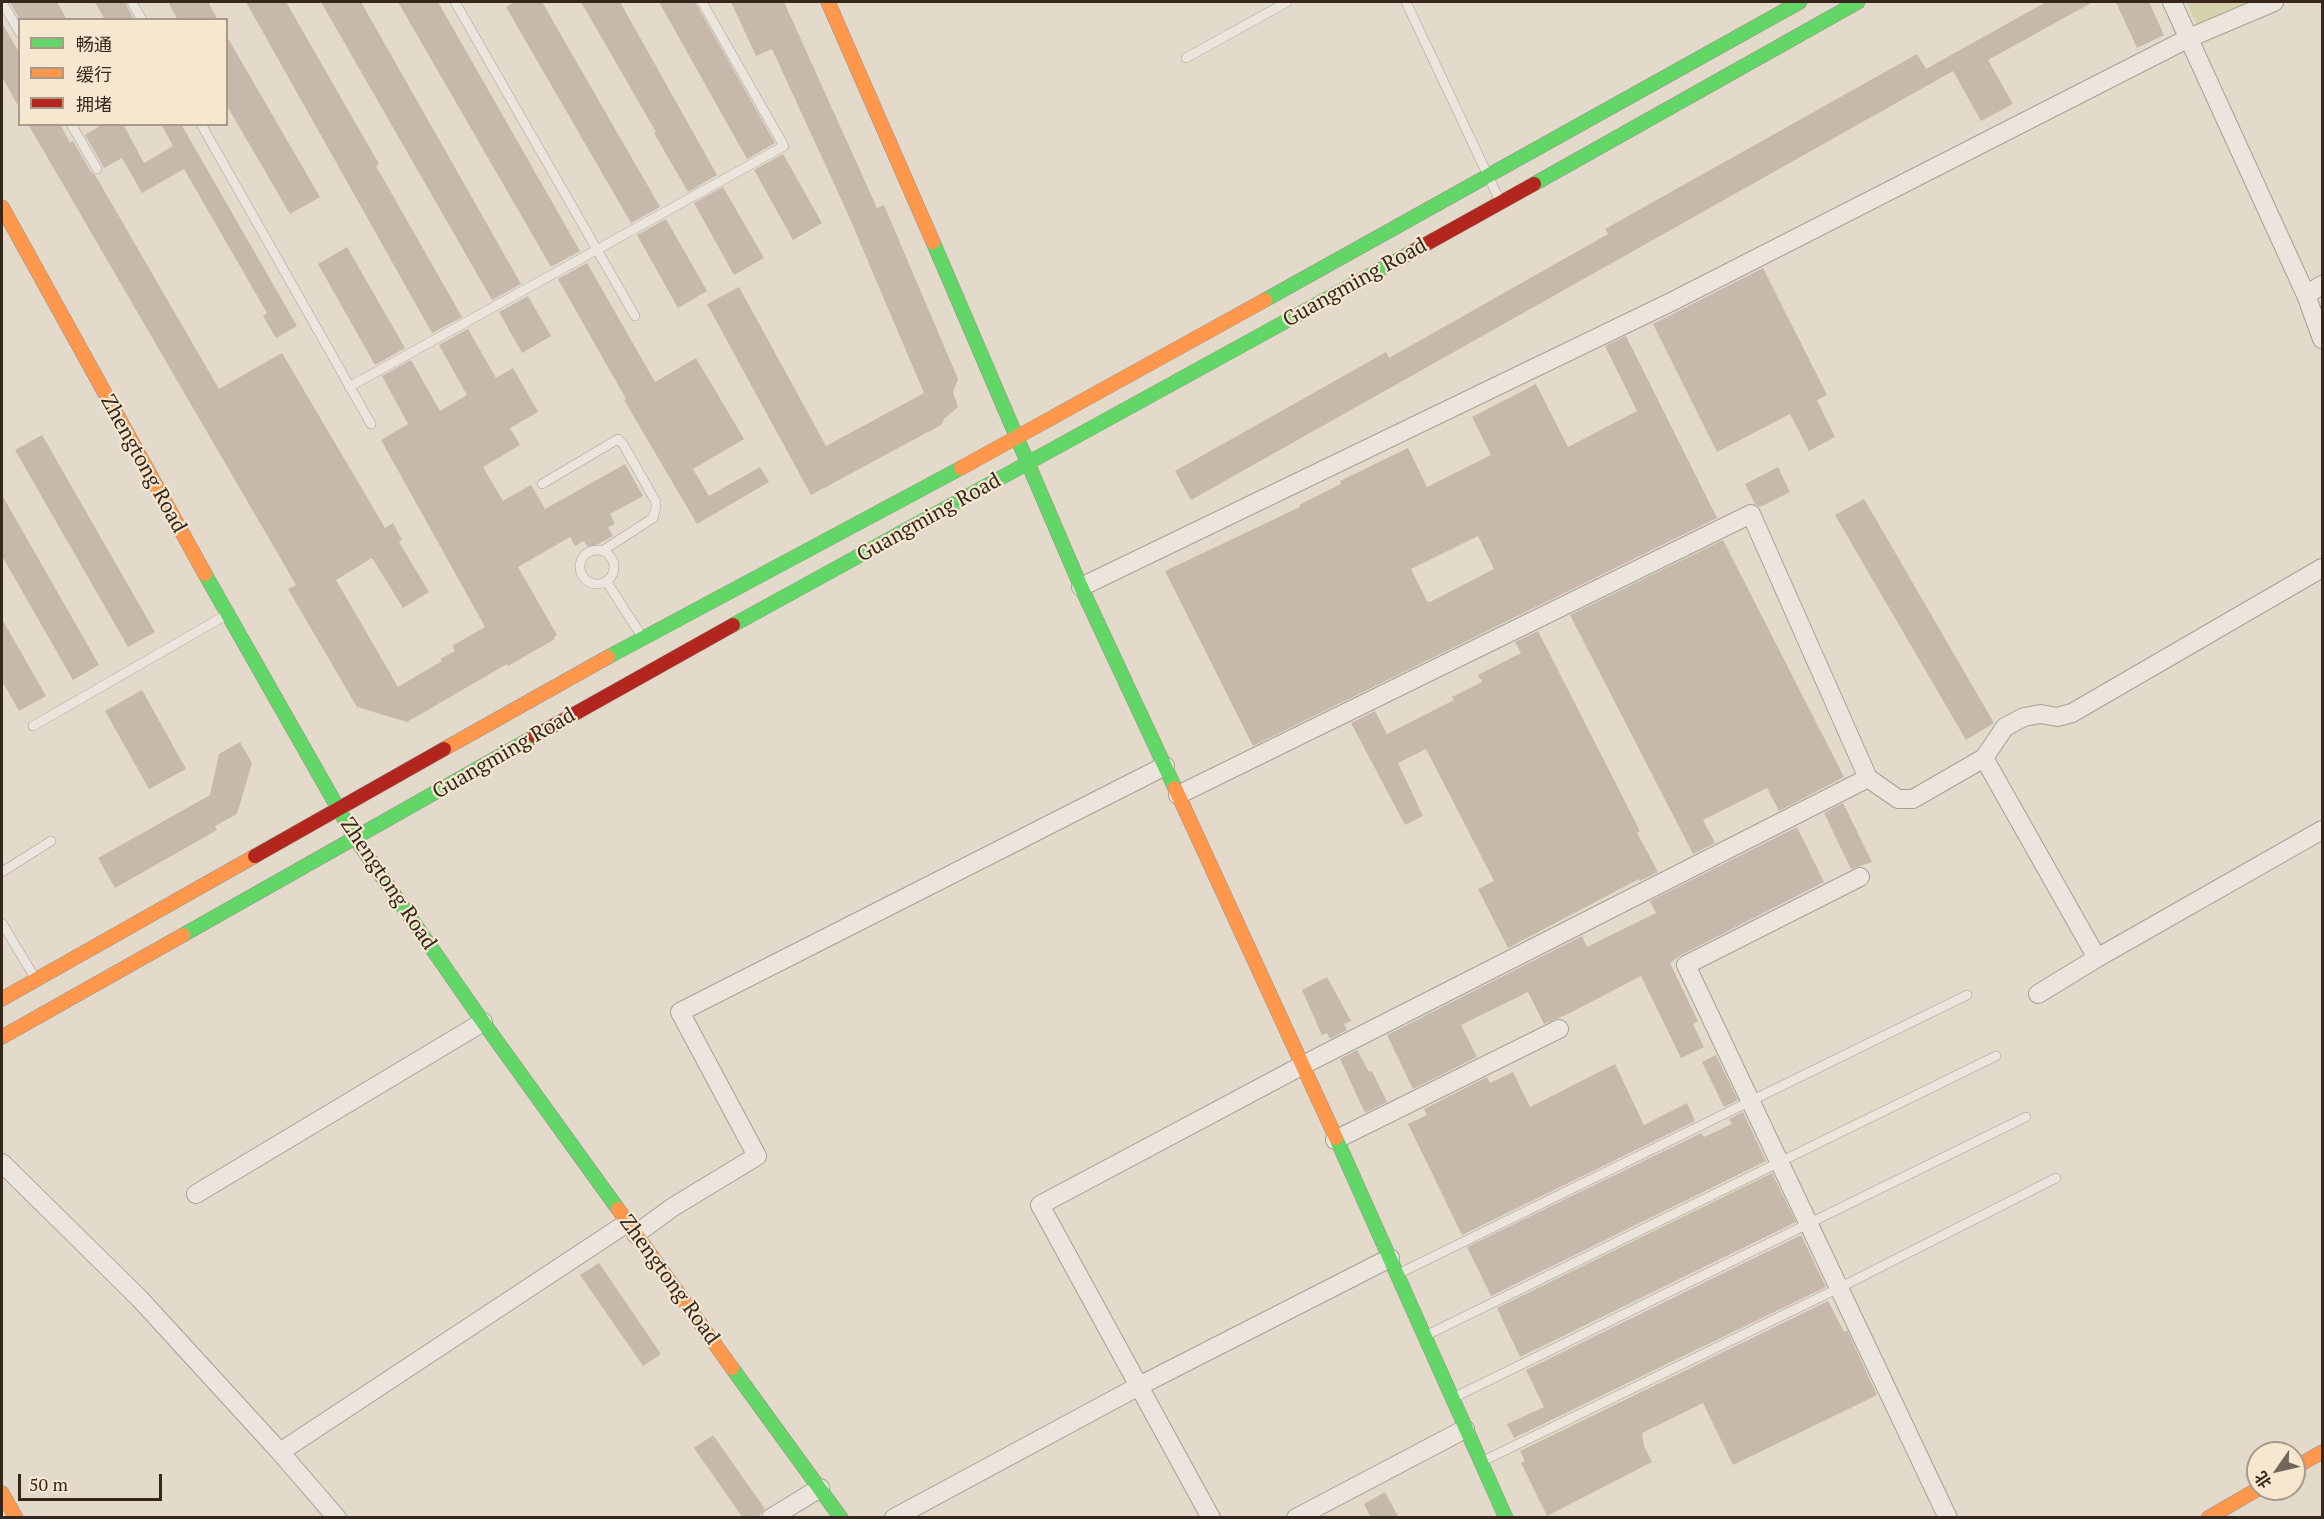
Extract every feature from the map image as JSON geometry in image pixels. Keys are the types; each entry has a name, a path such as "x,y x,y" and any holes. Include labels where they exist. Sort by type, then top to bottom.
{"main road":[{"path":"828,2 1081,587 1303,1065 1506,1518"},
{"name":"Guangming Road","path":"2,999 643,637 1018,438 1800,2"},
{"name":"Guangming Road","path":"2,1037 663,664 1501,203 1858,2"},
{"name":"Zhengtong Road","path":"2,207 226,614 355,838 483,1022 841,1518"},
{"path":"2306,1461 2322,1452"},
{"path":"2,1493 16,1518"},
{"path":"2208,1518 2246,1496"}],"street":[{"path":"2172,2 2306,295 2322,339"},
{"path":"1081,587 1671,302 2189,38 2274,2"},
{"path":"2306,295 2322,285"},
{"path":"1178,795 1751,514 1868,777 1898,799 1913,799 1983,758 2005,727 2024,717 2041,714 2057,717 2072,713 2322,570"},
{"path":"1983,758 2097,958"},
{"path":"279,1452 631,1228 673,1207 757,1156 680,1012 1165,766"},
{"path":"1212,1518 1040,1206 1303,1065 1868,777"},
{"path":"2037,994 2322,830"},
{"path":"1860,878 1686,965 1948,1518"},
{"path":"196,1194 483,1022"},
{"path":"1335,1140 1559,1029"},
{"path":"2,1163 140,1299 337,1518"},
{"path":"894,1518 1139,1386 1394,1266"},
{"path":"1296,1518 1465,1429"},
{"path":"771,1518 820,1488"}],"lane":[{"path":"2,2 18,30"},
{"path":"132,2 141,18"},
{"path":"454,2 635,316"},
{"path":"350,387 784,146 702,2"},
{"path":"1186,58 1287,2"},
{"path":"1406,2 1501,203"},
{"path":"72,126 97,170"},
{"path":"202,126 370,424"},
{"path":"542,484 618,439 623,444 656,502 656,507 653,518 602,551 589,552 581,561 580,567 584,578 596,584 606,581 614,566 608,554 602,551"},
{"path":"606,581 643,637"},
{"path":"33,726 226,614"},
{"path":"2,873 51,841"},
{"path":"2,923 37,980"},
{"path":"1394,1266 1750,1101 1967,995"},
{"path":"1425,1336 1996,1056"},
{"path":"1452,1398 2026,1117"},
{"path":"1481,1462 1839,1288 2056,1178"}],"shaded area":[{"path":"2186,2 2256,2 2197,25"}],"building":[{"path":"10,2 57,2 66,18 19,18"},
{"path":"95,2 125,2 133,18 104,18"},
{"path":"168,2 208,2 217,18 177,18"},
{"path":"246,2 286,2 379,164 376,166 462,317 432,333"},
{"path":"321,2 361,2 521,284 492,300"},
{"path":"398,2 438,2 580,251 551,267"},
{"path":"514,2 542,2 660,207 631,223 506,7"},
{"path":"581,2 620,2 717,175 688,192"},
{"path":"659,2 695,2 775,143 747,159"},
{"path":"731,2 784,2 877,208 884,205 958,379 953,392 958,407 944,419 941,425 811,495 707,304 739,287 826,446 924,393 847,212 772,49 756,56"},
{"path":"2046,2 2093,2 1988,60 2013,104 1981,121 1953,71 1191,500 1175,471 1386,352 1389,358 1608,234 1605,229 1917,54 1926,69"},
{"path":"2116,2 2149,2 2164,35 2137,48"},
{"path":"2,23 18,51 18,105 2,77"},
{"path":"228,38 320,197 290,214 228,107"},
{"path":"29,126 61,126 70,143 73,141 219,389 282,353 385,528 393,523 402,540 399,542 429,592 403,608 372,558 336,580 398,687 442,661 440,659 455,651 452,646 485,627 381,440 408,424 382,376 411,360 440,411 467,395 439,345 468,329 496,378 513,368 538,412 510,428 520,445 483,467 503,501 531,485 545,509 625,464 643,496 610,514 615,524 608,527 613,536 589,549 584,541 575,546 570,537 518,567 557,635 555,639 407,722 357,707 288,589 296,585"},
{"path":"100,126 124,126 144,163 173,146 162,126 182,126 297,326 276,338 263,316 267,313 184,169 142,193 122,158 104,168 85,135"},
{"path":"783,154 822,223 793,240 754,170"},
{"path":"723,187 764,258 734,275 694,203"},
{"path":"666,219 707,291 678,308 637,235"},
{"path":"347,247 405,348 375,365 318,264"},
{"path":"587,263 655,382 696,358 744,439 693,469 709,496 760,467 769,482 697,524 624,400 626,399 558,279"},
{"path":"1763,268 1827,395 1817,400 1835,437 1809,451 1790,414 1717,452 1653,324"},
{"path":"528,296 551,336 522,353 499,312"},
{"path":"1626,336 1717,518 1253,746 1165,571 1300,507 1299,505 1341,484 1340,481 1408,448 1427,487 1491,455 1472,417 1536,384 1568,447 1637,411 1605,346","holes":["1478,536 1494,569 1430,602 1427,601 1411,569"]},
{"path":"42,435 155,632 128,647 15,450"},
{"path":"1778,467 1790,492 1760,507 1755,504 1745,484"},
{"path":"2,495 99,665 73,680 2,556"},
{"path":"1864,499 1994,723 1966,740 1835,515"},
{"path":"1723,540 1844,777 1779,811 1767,788 1703,820 1715,843 1693,854 1570,615"},
{"path":"2,619 46,696 19,711 2,681"},
{"path":"1538,631 1640,831 1637,833 1658,872 1640,881 1639,879 1508,948 1478,889 1494,881 1426,749 1398,763 1423,816 1405,825 1351,723 1375,711 1387,734 1454,700 1452,697 1482,682 1478,675 1521,653 1515,642"},
{"path":"142,690 186,769 149,789 105,711"},
{"path":"240,742 252,763 237,814 215,826 217,830 115,888 98,858 210,795 219,754"},
{"path":"1843,803 1872,862 1851,869 1824,813"},
{"path":"1797,827 1824,882 1681,955 1670,963 1698,1021 1693,1024 1704,1047 1681,1058 1641,976 1544,1024 1528,992 1461,1025 1477,1057 1413,1089 1387,1035 1582,936 1587,947 1656,913 1650,901"},
{"path":"1327,977 1351,1021 1344,1024 1347,1030 1330,1039 1327,1033 1322,1035 1302,990"},
{"path":"1357,1050 1369,1072 1372,1071 1387,1102 1365,1113 1340,1059"},
{"path":"1716,1055 1738,1100 1724,1107 1702,1062"},
{"path":"1615,1064 1644,1125 1687,1103 1695,1121 1462,1235 1408,1124 1427,1115 1424,1109 1487,1077 1490,1083 1513,1072 1530,1107"},
{"path":"1743,1112 1766,1161 1491,1296 1467,1247 1701,1133 1704,1137 1732,1124 1729,1119"},
{"path":"1772,1173 1796,1222 1520,1357 1497,1308"},
{"path":"1801,1235 1826,1287 1514,1438 1507,1424 1544,1407 1526,1370"},
{"path":"599,1263 661,1354 643,1366 580,1275"},
{"path":"1828,1301 1844,1332 1847,1330 1877,1395 1733,1465 1703,1403 1642,1433 1644,1446 1652,1462 1547,1516 1521,1463 1525,1461 1520,1451"},
{"path":"713,1435 765,1509 757,1518 743,1518 694,1448"},
{"path":"1385,1492 1399,1518 1371,1518 1364,1504"}],"traffic: fast":[{"path":"1265,300 1800,2"},
{"path":"1534,184 1858,2"},
{"path":"933,242 1081,587 1175,788"},
{"path":"733,625 1410,253"},
{"path":"608,657 961,468"},
{"path":"205,574 355,838 483,1022 618,1209"},
{"path":"183,935 535,736"},
{"path":"1336,1138 1506,1518"},
{"path":"732,1368 841,1518"}],"traffic: slow":[{"path":"828,2 933,242"},
{"path":"2,207 205,574"},
{"path":"961,468 1265,300"},
{"path":"444,749 608,657"},
{"path":"1175,788 1336,1138"},
{"path":"2,999 255,856"},
{"path":"2,1037 183,935"},
{"path":"618,1209 732,1368"},
{"path":"2306,1461 2322,1452"},
{"path":"2,1493 16,1518"},
{"path":"2208,1518 2246,1496"}],"traffic: jam":[{"path":"1410,253 1534,184"},
{"path":"535,736 733,625"},
{"path":"255,856 444,749"}]}
